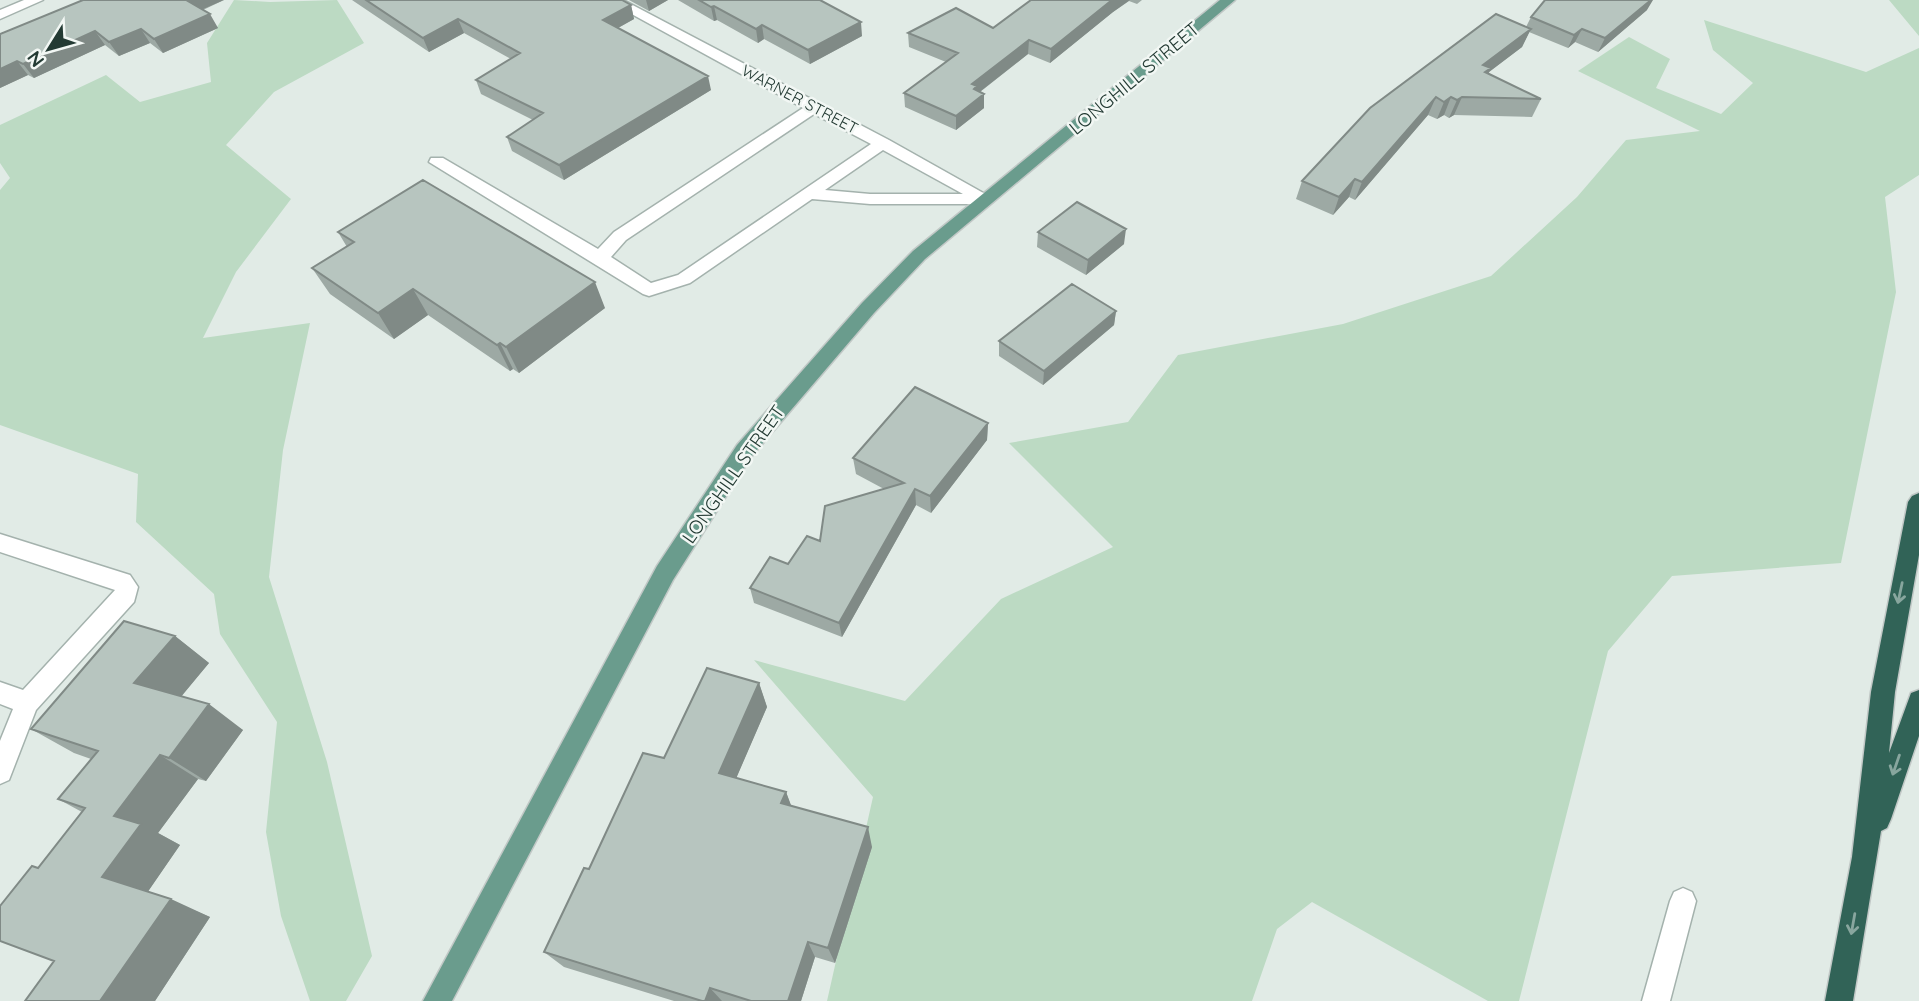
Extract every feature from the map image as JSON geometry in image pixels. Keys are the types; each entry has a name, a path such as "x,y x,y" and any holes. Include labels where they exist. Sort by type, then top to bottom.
{"highway":[{"path":"1839,1001 1865,857 1883,692 1919,502"},
{"path":"1865,857 1919,701"}],"main road":[{"name":"LONGHILL STREET","path":"437,1001 665,573 725,480 776,410 919,255 1228,0"}],"street":[{"path":"0,15 36,0"},
{"name":"WARNER STREET","path":"613,0 986,199"},
{"path":"600,258 620,236 814,107"},
{"path":"438,162 649,290 684,279 883,144"},
{"path":"809,194 870,199 986,199"},
{"path":"0,543 122,582 127,587 126,595 27,703 0,772"},
{"path":"0,693 27,703"},
{"path":"1656,1001 1683,901"}],"green space":[{"path":"234,0 337,0 364,43 274,92 226,145 291,199 236,272 203,338 310,323 283,450 269,577 327,762 372,956 346,1001 310,1001 281,916 266,832 277,722 220,634 214,594 136,522 138,474 0,425 0,190 10,178 0,163 0,125 106,75 140,102 211,82 207,43"},
{"path":"1889,0 1919,0 1919,36"},
{"path":"1704,20 1866,72 1919,48 1919,175 1885,197 1896,292 1841,563 1672,576 1608,651 1519,1001 1488,1001 1312,902 1277,929 1252,1001 827,1001 873,797 754,660 905,701 1001,599 1113,547 1009,443 1128,422 1178,355 1343,324 1491,276 1577,197 1626,140 1700,131 1578,71 1629,37 1670,59 1656,88 1721,114 1753,83 1713,50"}],"building":[{"path":"83,0 186,0 210,14 154,39 141,29 109,42 95,31 23,64 17,61 0,69 0,34"},
{"path":"366,0 622,0 631,5 603,20 708,76 559,165 507,137 543,113 476,80 520,53 458,19 423,38"},
{"path":"699,0 820,0 861,22 808,50 762,25 756,29"},
{"path":"1031,0 1112,0 1051,49 1029,40 972,84 977,86 974,89 984,94 956,116 904,93 958,53 908,33 956,8 993,28"},
{"path":"1545,0 1651,0 1605,38 1582,29 1574,35 1531,17"},
{"path":"1496,14 1531,29 1483,65 1491,68 1485,72 1541,99 1462,97 1457,100 1451,97 1444,102 1436,97 1362,182 1355,179 1339,197 1302,181 1370,108"},
{"path":"423,180 595,282 506,347 500,343 497,345 413,289 378,313 312,268 354,242 338,232"},
{"path":"1077,202 1126,229 1088,260 1038,232"},
{"path":"1072,284 1116,311 1044,371 999,341"},
{"path":"915,387 988,423 930,496 915,489 839,623 750,588 770,557 788,564 807,536 820,541 825,506 904,483 853,458"},
{"path":"124,621 175,636 134,683 209,704 169,758 160,755 114,816 141,824 102,877 171,899 100,1001 25,1001 54,961 0,941 0,906 32,866 38,868 85,808 58,799 98,751 31,729"},
{"path":"707,668 759,683 719,773 786,792 781,803 868,827 828,948 808,942 788,1001 751,1001 710,988 705,1001 702,1001 544,952 584,868 589,869 643,753 664,758"}]}
